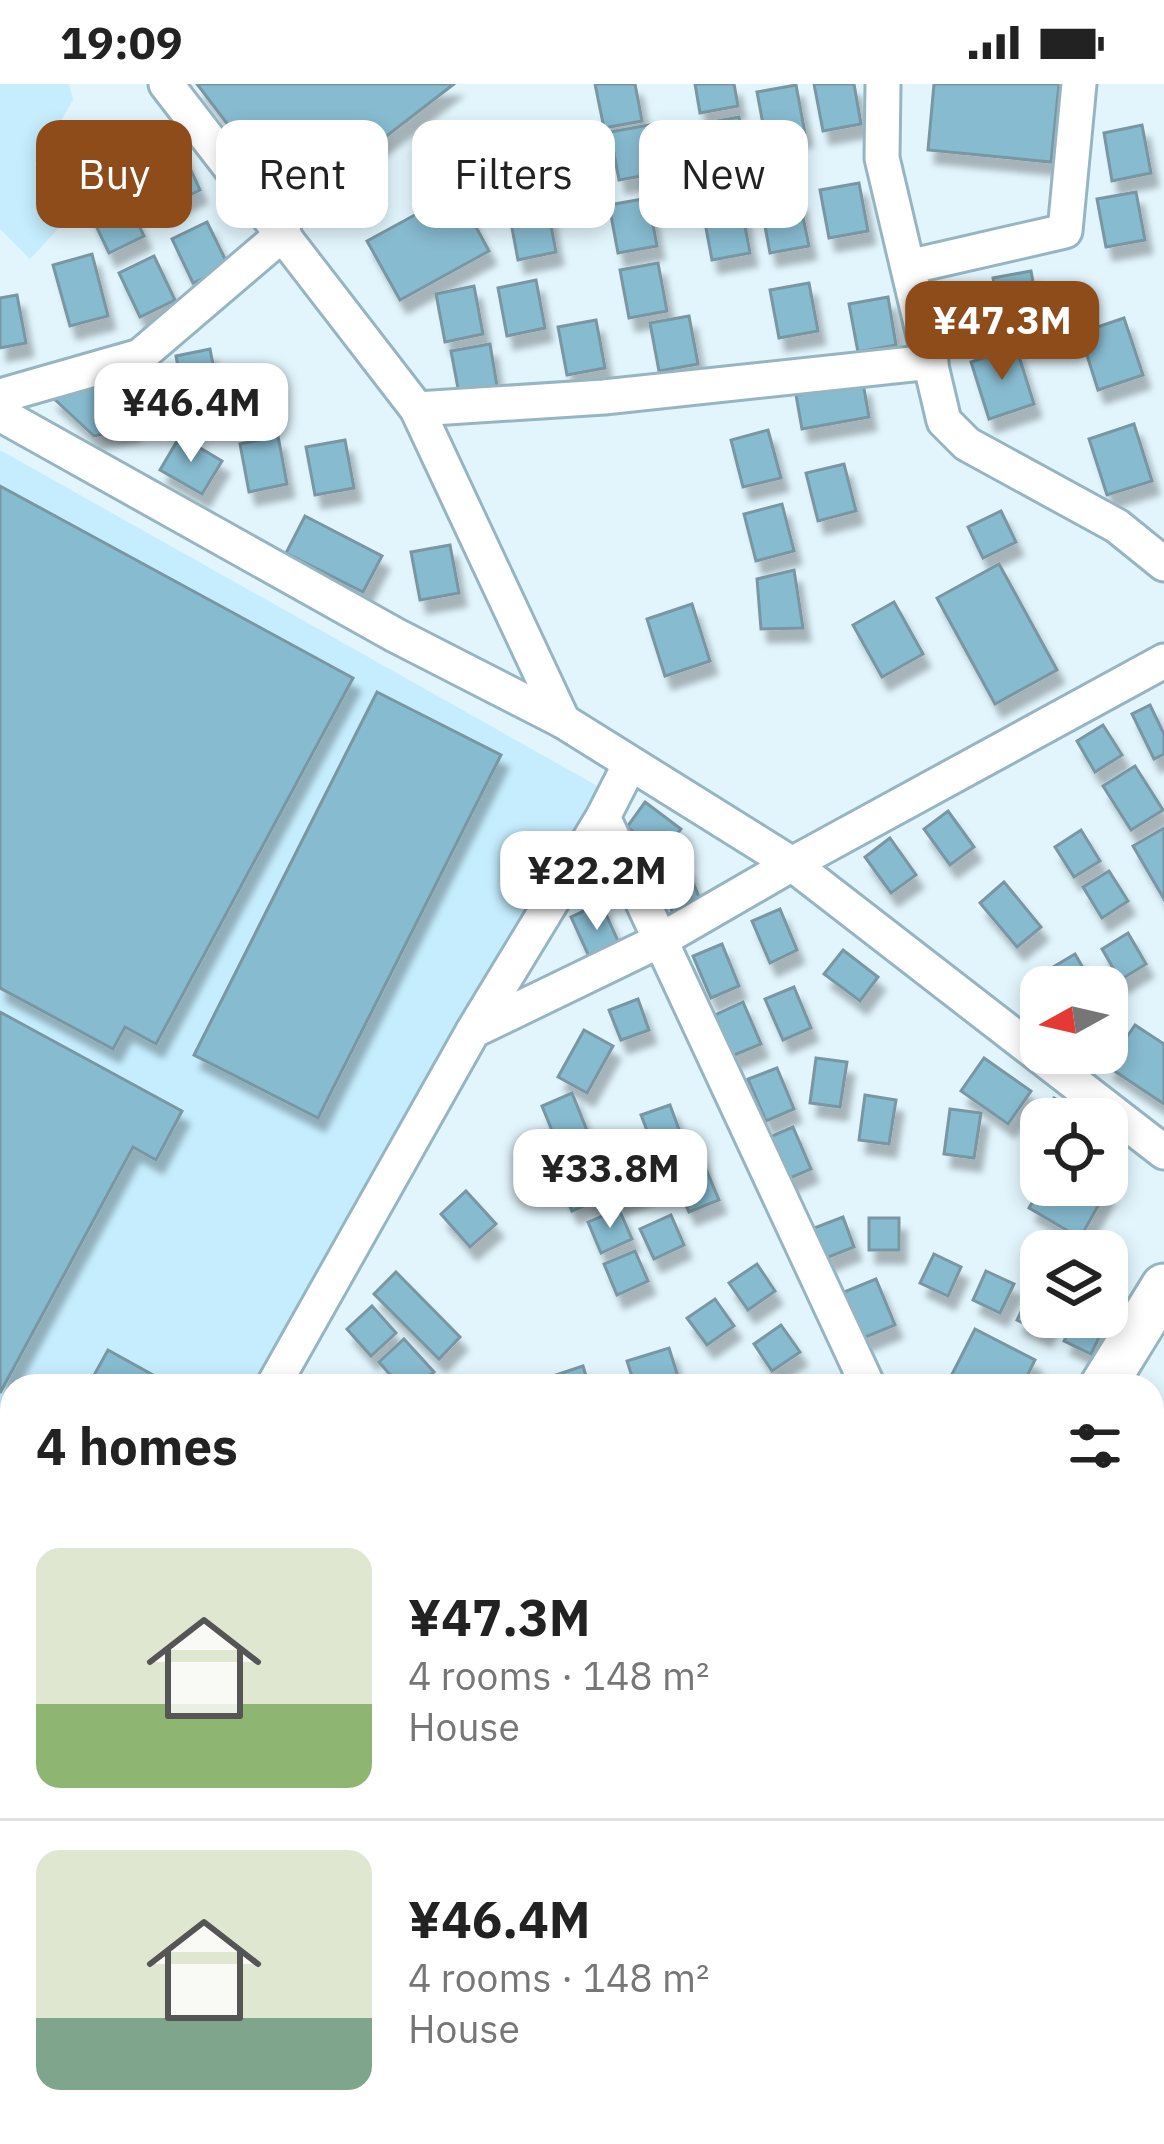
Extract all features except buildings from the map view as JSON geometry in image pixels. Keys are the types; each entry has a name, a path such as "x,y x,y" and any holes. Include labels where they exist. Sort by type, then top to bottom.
{"main road":[{"path":"1110,1374 1164,1287"}],"street":[{"path":"166,84 417,410 562,722"},
{"path":"883,84 882,158 944,421 967,444 1117,526 1164,564"},
{"path":"908,267 1065,231 1079,84"},
{"path":"0,401 7,394 140,356 284,233"},
{"path":"417,410 604,397 931,362"},
{"path":"0,414 395,635 562,722 792,864 1164,1152"},
{"path":"473,1031 659,941 1164,661"},
{"path":"280,1374 630,764"},
{"path":"602,817 862,1374"}],"shaded area":[{"path":"0,84 69,84 73,100 61,120 36,120 36,228 59,228 30,259 0,229"},
{"path":"0,450 601,788 407,1114 264,1374 0,1374"}]}
